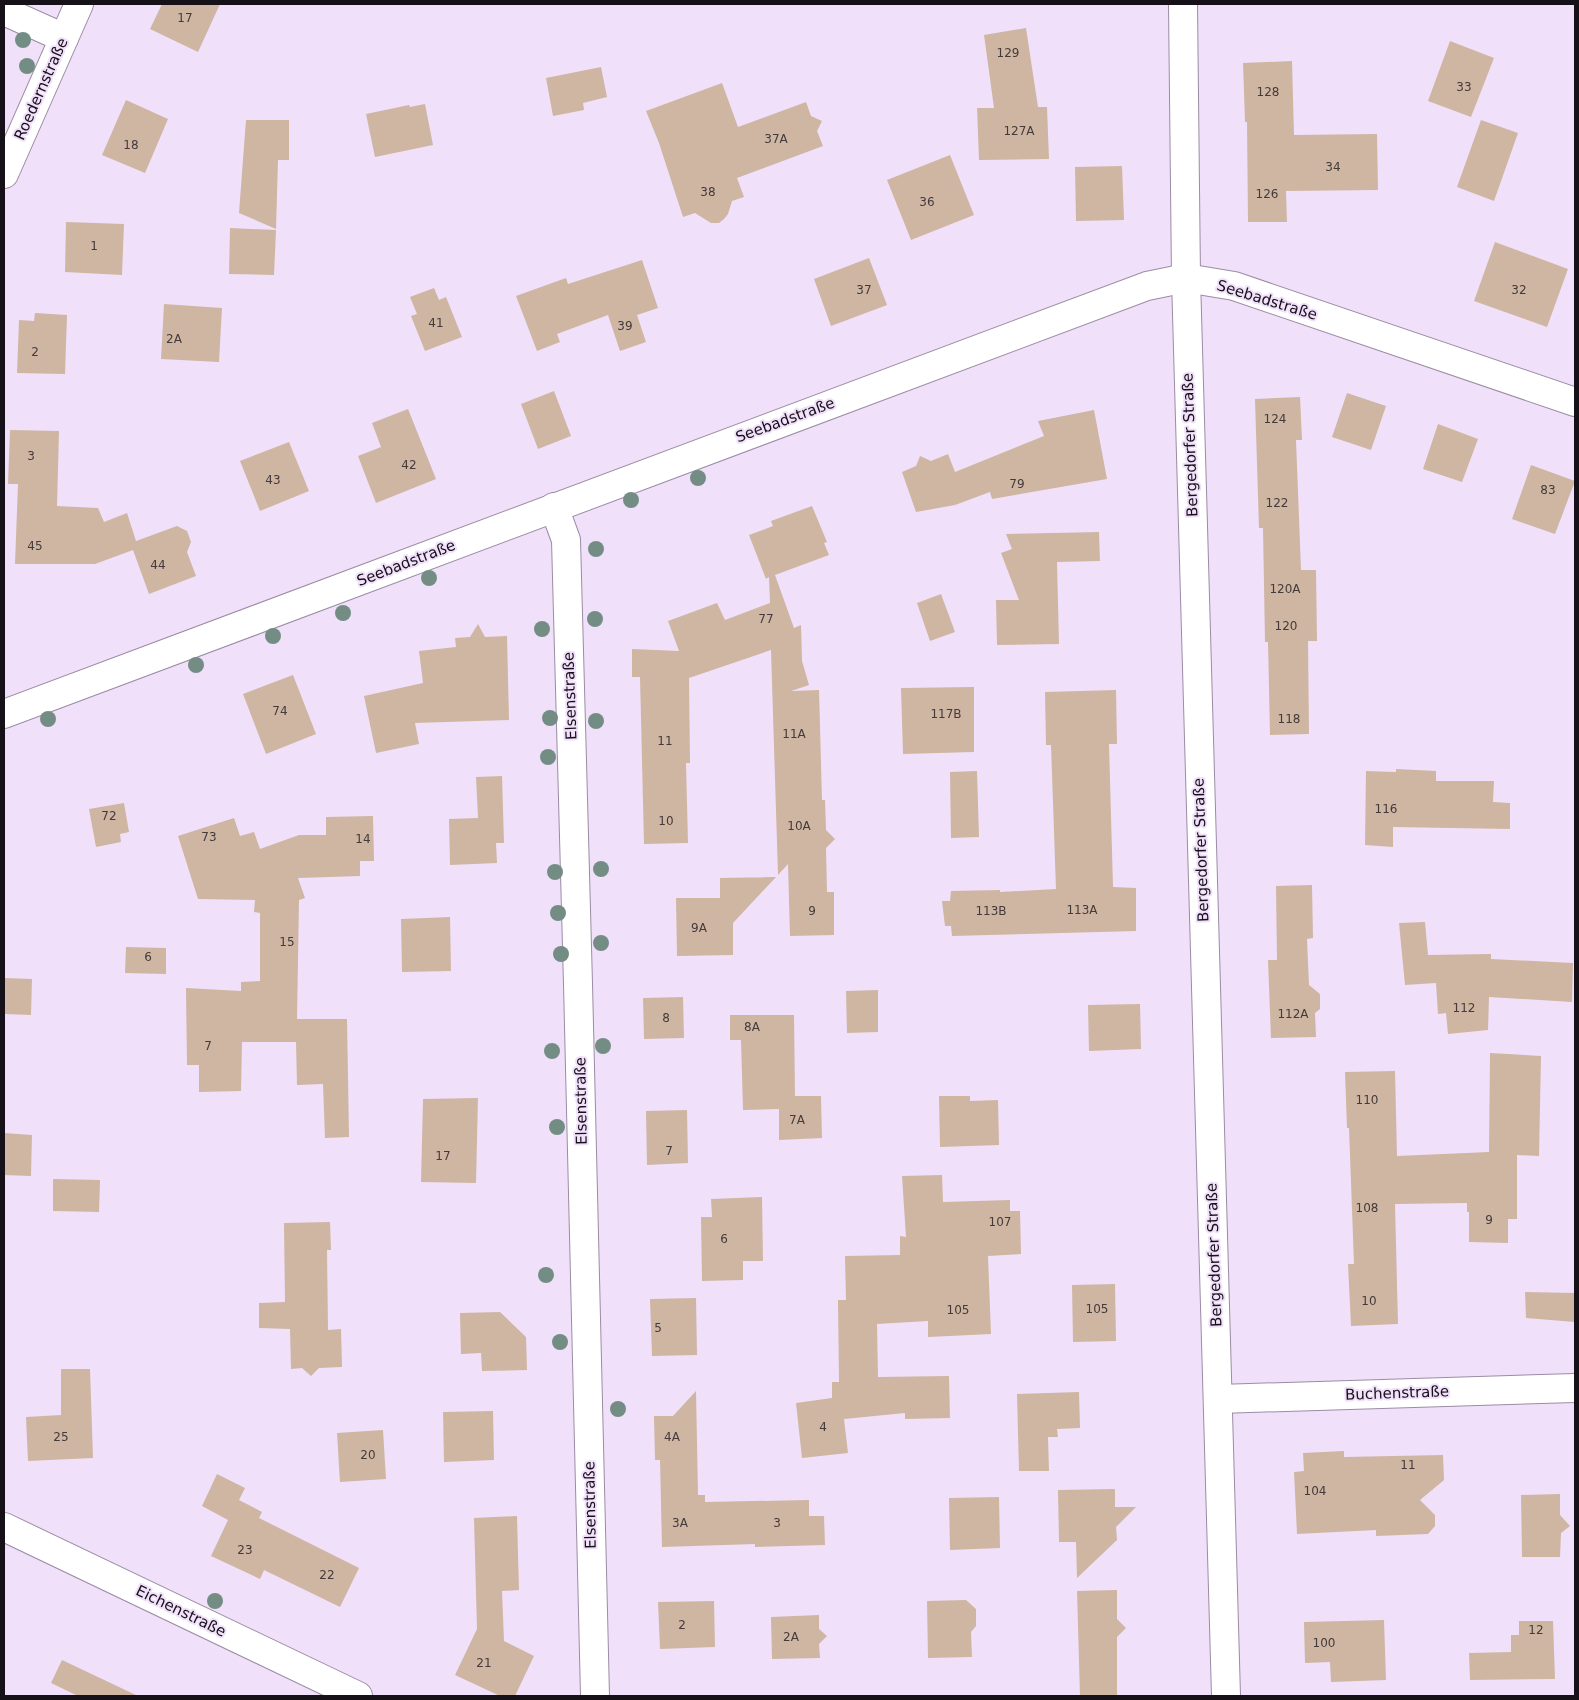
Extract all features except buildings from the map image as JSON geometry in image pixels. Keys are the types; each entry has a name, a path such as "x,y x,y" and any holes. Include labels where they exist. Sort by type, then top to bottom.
{"street":[{"name":"Roedernstraße","path":"4,174 79,4"},
{"name":"Bergedorfer Straße","path":"1183,4 1186,278 1226,1696"},
{"path":"4,11 64,38"},
{"name":"Seebadstraße","path":"4,714 1147,286 1186,278 1234,286 1575,402"},
{"name":"Elsenstraße","path":"554,507 566,540 595,1696"},
{"name":"Buchenstraße","path":"1219,1399 1575,1388"},
{"name":"Eichenstraße","path":"4,1527 358,1696"}]}
